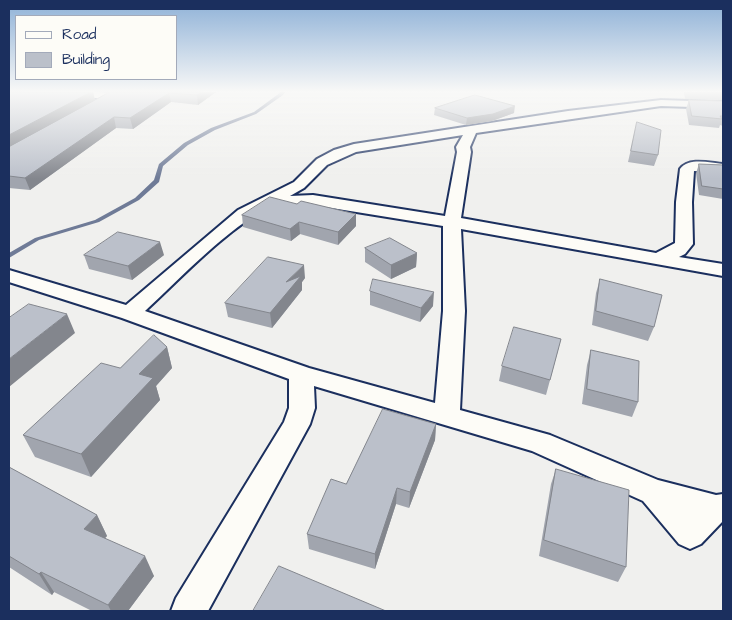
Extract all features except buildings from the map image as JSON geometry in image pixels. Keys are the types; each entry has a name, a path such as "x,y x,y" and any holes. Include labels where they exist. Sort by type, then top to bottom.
{"street":[{"path":"130,313 227,227 299,185 322,162 338,153 354,148 532,121"},
{"path":"447,416 454,311 452,222 464,152 463,147 471,131"},
{"path":"659,258 679,250 684,244 684,202 687,168 692,166 723,168"},
{"path":"269,201 313,200 452,222 723,270"},
{"path":"9,276 130,313 301,374 540,444 654,492 690,534 720,507"},
{"path":"189,611 297,424 302,408 301,374"}],"waterway":[{"path":"9,256 37,239 97,221 137,199 157,181 161,165 186,144 213,129 234,121"}]}
